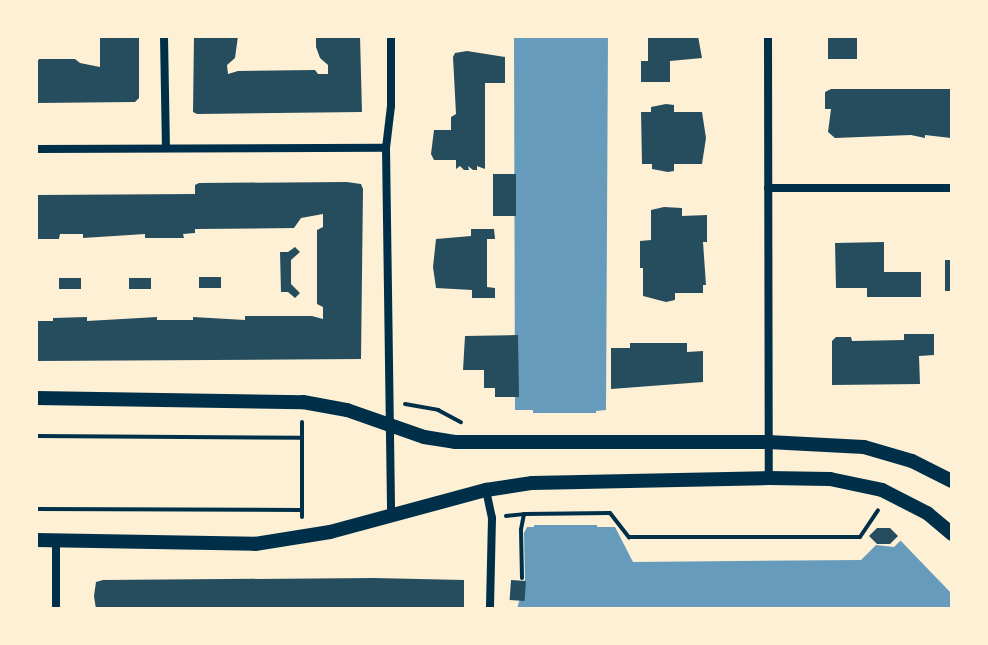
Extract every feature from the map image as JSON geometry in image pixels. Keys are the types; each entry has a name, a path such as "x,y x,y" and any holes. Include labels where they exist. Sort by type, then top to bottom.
{"street":[{"path":"164,36 166,148"},
{"path":"391,36 391,106 386,148 391,515"},
{"path":"768,36 769,478"},
{"path":"36,149 386,148"},
{"path":"768,188 952,188"},
{"path":"36,398 303,402 347,410 390,426 455,442 768,442 864,447 912,461 952,481"},
{"path":"36,540 255,544 302,537 486,490 532,483 769,478 830,479 871,486 927,513 952,534"},
{"path":"486,490 492,518 490,609"},
{"path":"56,540 56,609"}],"path":[{"path":"389,401 438,410 467,425"},
{"path":"302,537 303,402"},
{"path":"36,436 302,438"},
{"path":"492,518 524,514 610,513 629,537 860,537 881,504"},
{"path":"36,509 302,510"},
{"path":"522,578 521,530 524,514"}],"water":[{"path":"514,36 608,36 606,410 596,411 597,527 615,527 633,562 861,560 876,545 894,547 952,490 952,609 517,609 525,580 524,533 527,527 534,527 533,410 515,410"}],"pier":[{"path":"532,413 598,413 598,525 532,525"},
{"path":"952,488 952,594 899,539"}],"building":[{"path":"100,36 139,36 139,98 135,102 36,103 36,64 39,59 75,59 100,67"},
{"path":"194,36 238,36 235,58 227,65 228,74 238,71 315,70 318,74 328,74 328,65 320,58 316,47 316,36 360,36 362,112 197,114 193,112"},
{"path":"648,36 698,36 702,58 670,61 670,82 641,82 641,61 648,61"},
{"path":"828,36 857,36 857,59 828,59"},
{"path":"467,51 505,57 505,83 485,83 485,169 477,166 477,170 468,166 469,170 460,166 456,169 456,160 434,160 431,154 434,130 451,130 451,117 456,114 453,57 455,53"},
{"path":"831,89 952,89 951,138 911,135 835,138 828,132 831,109 825,109 825,92"},
{"path":"674,105 674,112 702,112 706,138 702,164 674,164 674,171 668,172 652,169 652,164 642,164 641,112 651,112 651,107"},
{"path":"493,174 516,174 516,216 493,216"},
{"path":"199,183 361,184 363,189 361,359 36,361 36,321 53,321 53,318 87,317 87,321 157,317 157,320 193,320 193,317 245,320 245,316 312,316 323,319 323,307 317,304 317,230 323,227 323,214 301,218 294,228 195,229 195,233 183,234 184,238 145,238 145,234 83,238 83,234 60,234 59,239 36,239 36,195 195,194 195,185"},
{"path":"682,208 682,216 707,215 707,242 703,242 706,285 703,285 703,293 675,293 675,300 666,302 643,296 643,268 640,268 640,241 651,240 651,210"},
{"path":"471,229 494,229 495,239 487,239 487,287 495,288 495,298 472,298 472,290 436,288 433,267 436,239 471,236"},
{"path":"884,242 884,272 921,272 921,297 867,297 867,288 836,288 835,243"},
{"path":"295,247 300,252 291,260 291,284 300,293 295,298 288,292 281,292 280,252 288,252"},
{"path":"945,260 952,260 952,291 945,291"},
{"path":"199,277 221,277 221,288 199,288"},
{"path":"59,278 81,278 81,289 59,289"},
{"path":"129,278 151,278 151,289 129,289"},
{"path":"904,334 934,334 934,355 919,356 920,384 832,385 832,341 836,337 851,337 852,341 904,340"},
{"path":"518,335 519,397 495,397 495,388 484,388 484,370 463,370 465,336"},
{"path":"630,343 687,343 687,352 703,351 703,382 611,389 611,348 630,348"},
{"path":"877,528 890,528 898,536 890,544 877,544 869,536"},
{"path":"103,580 464,580 464,609 96,609 94,596 96,582"},
{"path":"511,580 526,581 525,601 510,600"}]}
